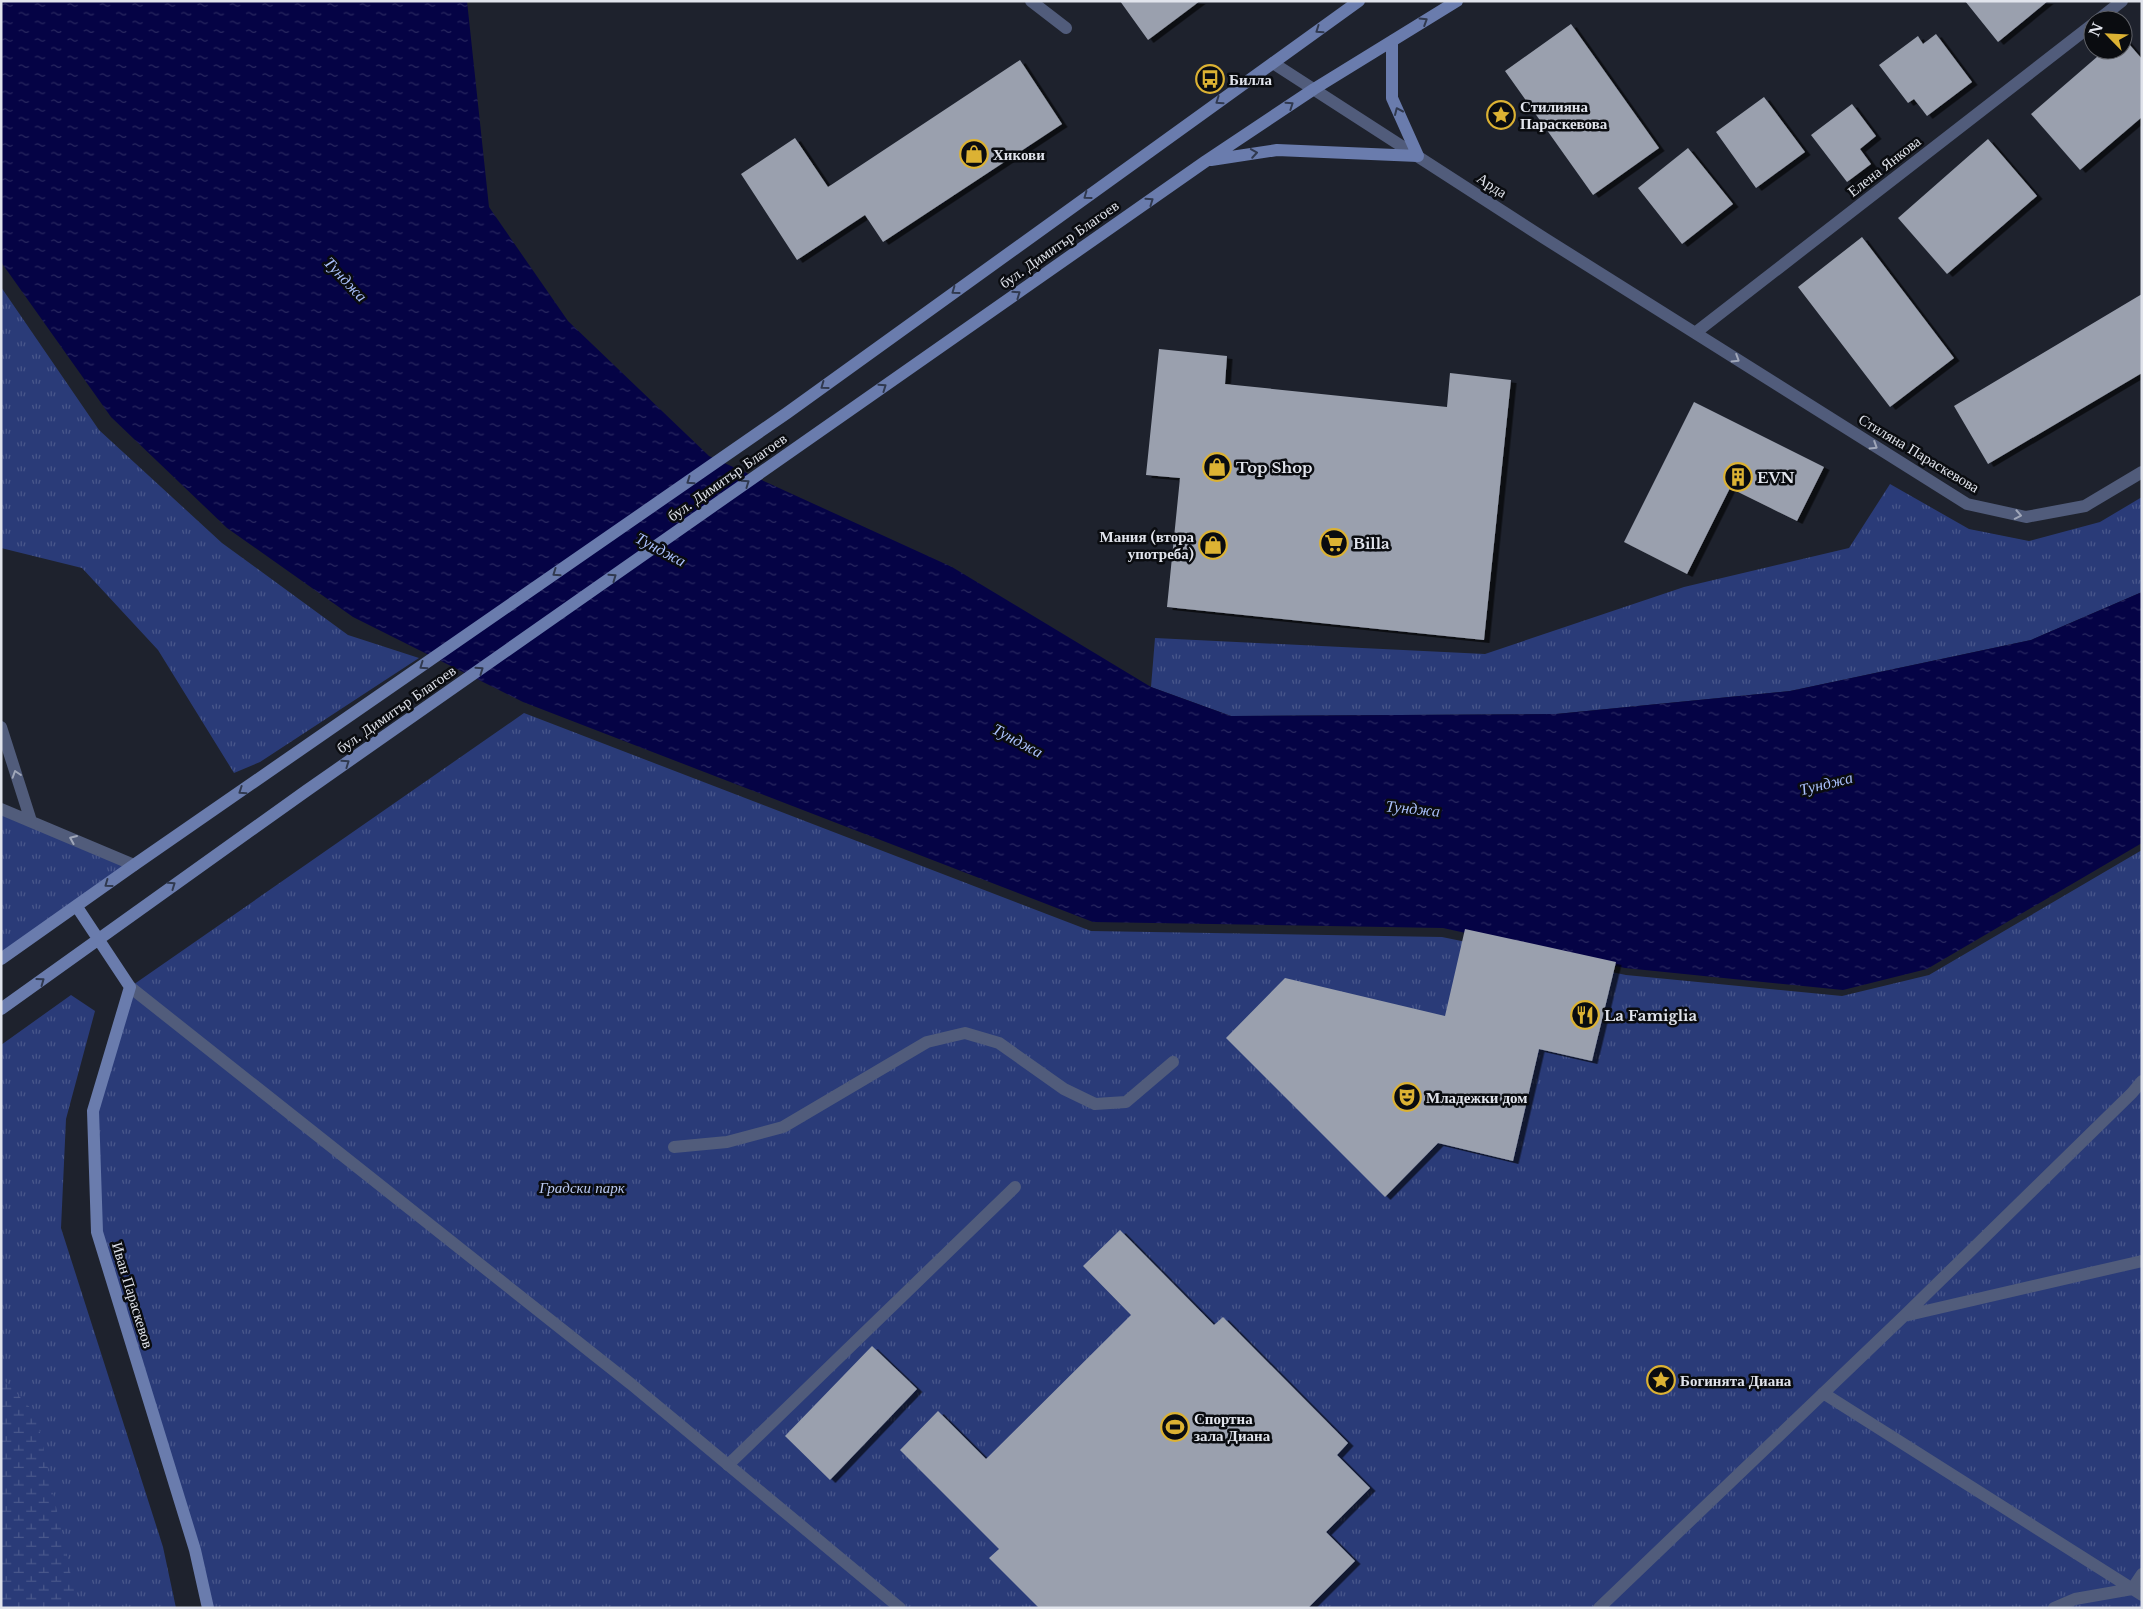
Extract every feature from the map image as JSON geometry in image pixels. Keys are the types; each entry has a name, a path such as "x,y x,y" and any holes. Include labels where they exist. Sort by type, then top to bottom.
{"main road":[{"name":"бул. Димитър Благоев","path":"1,959 787,413 1359,1"},
{"name":"бул. Димитър Благоев","path":"1,1009 306,790 1206,161 1314,89 1457,1"},
{"path":"1206,161 1277,150 1418,156 1392,98 1392,41"},
{"path":"77,907 130,987"},
{"name":"Иван Параскевов","path":"130,987 93,1111 97,1232 196,1550 208,1608"}],"street":[{"path":"1031,1 1066,28"},
{"path":"2111,10 2122,1"},
{"name":"Елена Янкова","path":"1695,333 2083,32"},
{"name":"Арда","path":"1273,63 1695,333"},
{"name":"Стиляна Параскевова","path":"1695,333 1967,504 2026,517 2085,506 2142,472"},
{"path":"1,726 31,821"},
{"path":"1,809 134,865"},
{"path":"130,987 623,1378 900,1608"},
{"path":"674,1147 727,1142 783,1127 927,1042 965,1033 999,1043 1064,1089 1096,1104 1126,1102 1173,1062"},
{"path":"1599,1608 1904,1316 2132,1093 2142,1081"},
{"path":"728,1465 1015,1187"},
{"path":"1904,1316 2142,1261"},
{"path":"1823,1393 2137,1592"},
{"path":"2137,1592 2142,1574"},
{"path":"2054,1608 2075,1599 2137,1592"}],"green space":[{"path":"1,287 99,430 222,543 348,635 419,658 260,762 234,773 158,650 82,568 1,548"},
{"path":"1890,484 1969,529 2029,541 2100,522 2142,497 2142,592 2031,640 1790,691 1556,714 1231,716 1151,687 1155,638 1485,654 1684,587 1849,548"},
{"name":"Градски парк","path":"524,713 1091,931 1442,937 1626,975 1842,996 1929,975 2142,850 2142,1608 208,1608 97,1232 93,1111 130,987"},
{"path":"1,809 134,865 1,959"},
{"path":"71,995 95,1011 66,1119 61,1228 163,1547 176,1608 1,1608 1,1045"},
{"path":"1,1377 36,1414 78,1608 1,1608"}],"water":[{"name":"Тунджа","path":"1,1 467,1 489,207 568,321 709,456 952,567 1151,687 1231,716 1556,714 1790,691 2031,640 2142,592 2142,843 1927,969 1843,990 1625,968 1443,928 1093,922 523,702 353,617 227,528 111,417 1,262"}],"building":[{"path":"1120,1 1200,1 1148,40"},
{"path":"1965,1 2048,1 1998,42"},
{"path":"1571,24 1659,148 1593,195 1505,71"},
{"path":"1936,34 1972,82 1927,116 1914,99 1908,103 1879,65 1918,36 1923,44"},
{"path":"2133,49 2142,59 2142,117 2080,170 2031,114 2093,60 2133,60"},
{"path":"1020,60 1062,124 883,242 865,215 797,260 741,174 795,138 828,187"},
{"path":"1764,97 1805,152 1756,188 1716,132"},
{"path":"1852,104 1876,136 1860,149 1871,164 1847,182 1811,135"},
{"path":"1988,139 2037,196 1947,274 1898,218"},
{"path":"1688,148 1733,204 1682,244 1638,188"},
{"path":"1862,237 1954,358 1890,407 1798,287"},
{"path":"2142,294 2142,373 1988,464 1954,406"},
{"name":"Billa","path":"1159,349 1227,356 1225,384 1447,407 1450,373 1511,380 1484,640 1167,607 1180,478 1146,475"},
{"name":"EVN","path":"1694,402 1824,467 1797,521 1730,488 1687,574 1624,542"},
{"name":"Младежки дом","path":"1465,929 1616,962 1592,1061 1539,1049 1513,1161 1438,1143 1385,1197 1226,1038 1285,978 1445,1016"},
{"name":"Спортна зала Диана","path":"1120,1230 1214,1325 1223,1317 1348,1443 1337,1455 1370,1488 1326,1532 1355,1561 1308,1608 1039,1608 989,1558 999,1549 900,1450 938,1411 986,1459 1131,1315 1083,1266"},
{"path":"872,1346 917,1389 830,1480 785,1436"}],"place":[{"name":"Билла","path":"1210,79"},
{"name":"Стилияна Параскевова","path":"1501,115"},
{"name":"Хикови","path":"974,154"},
{"name":"Top Shop","path":"1217,467"},
{"name":"EVN","path":"1738,477"},
{"name":"Billa","path":"1334,543"},
{"name":"Мания (втора употреба)","path":"1213,545"},
{"name":"La Famiglia","path":"1585,1015"},
{"name":"Младежки дом","path":"1407,1097"},
{"name":"Богинята Диана","path":"1661,1380"},
{"name":"Спортна зала Диана","path":"1175,1427"}]}
